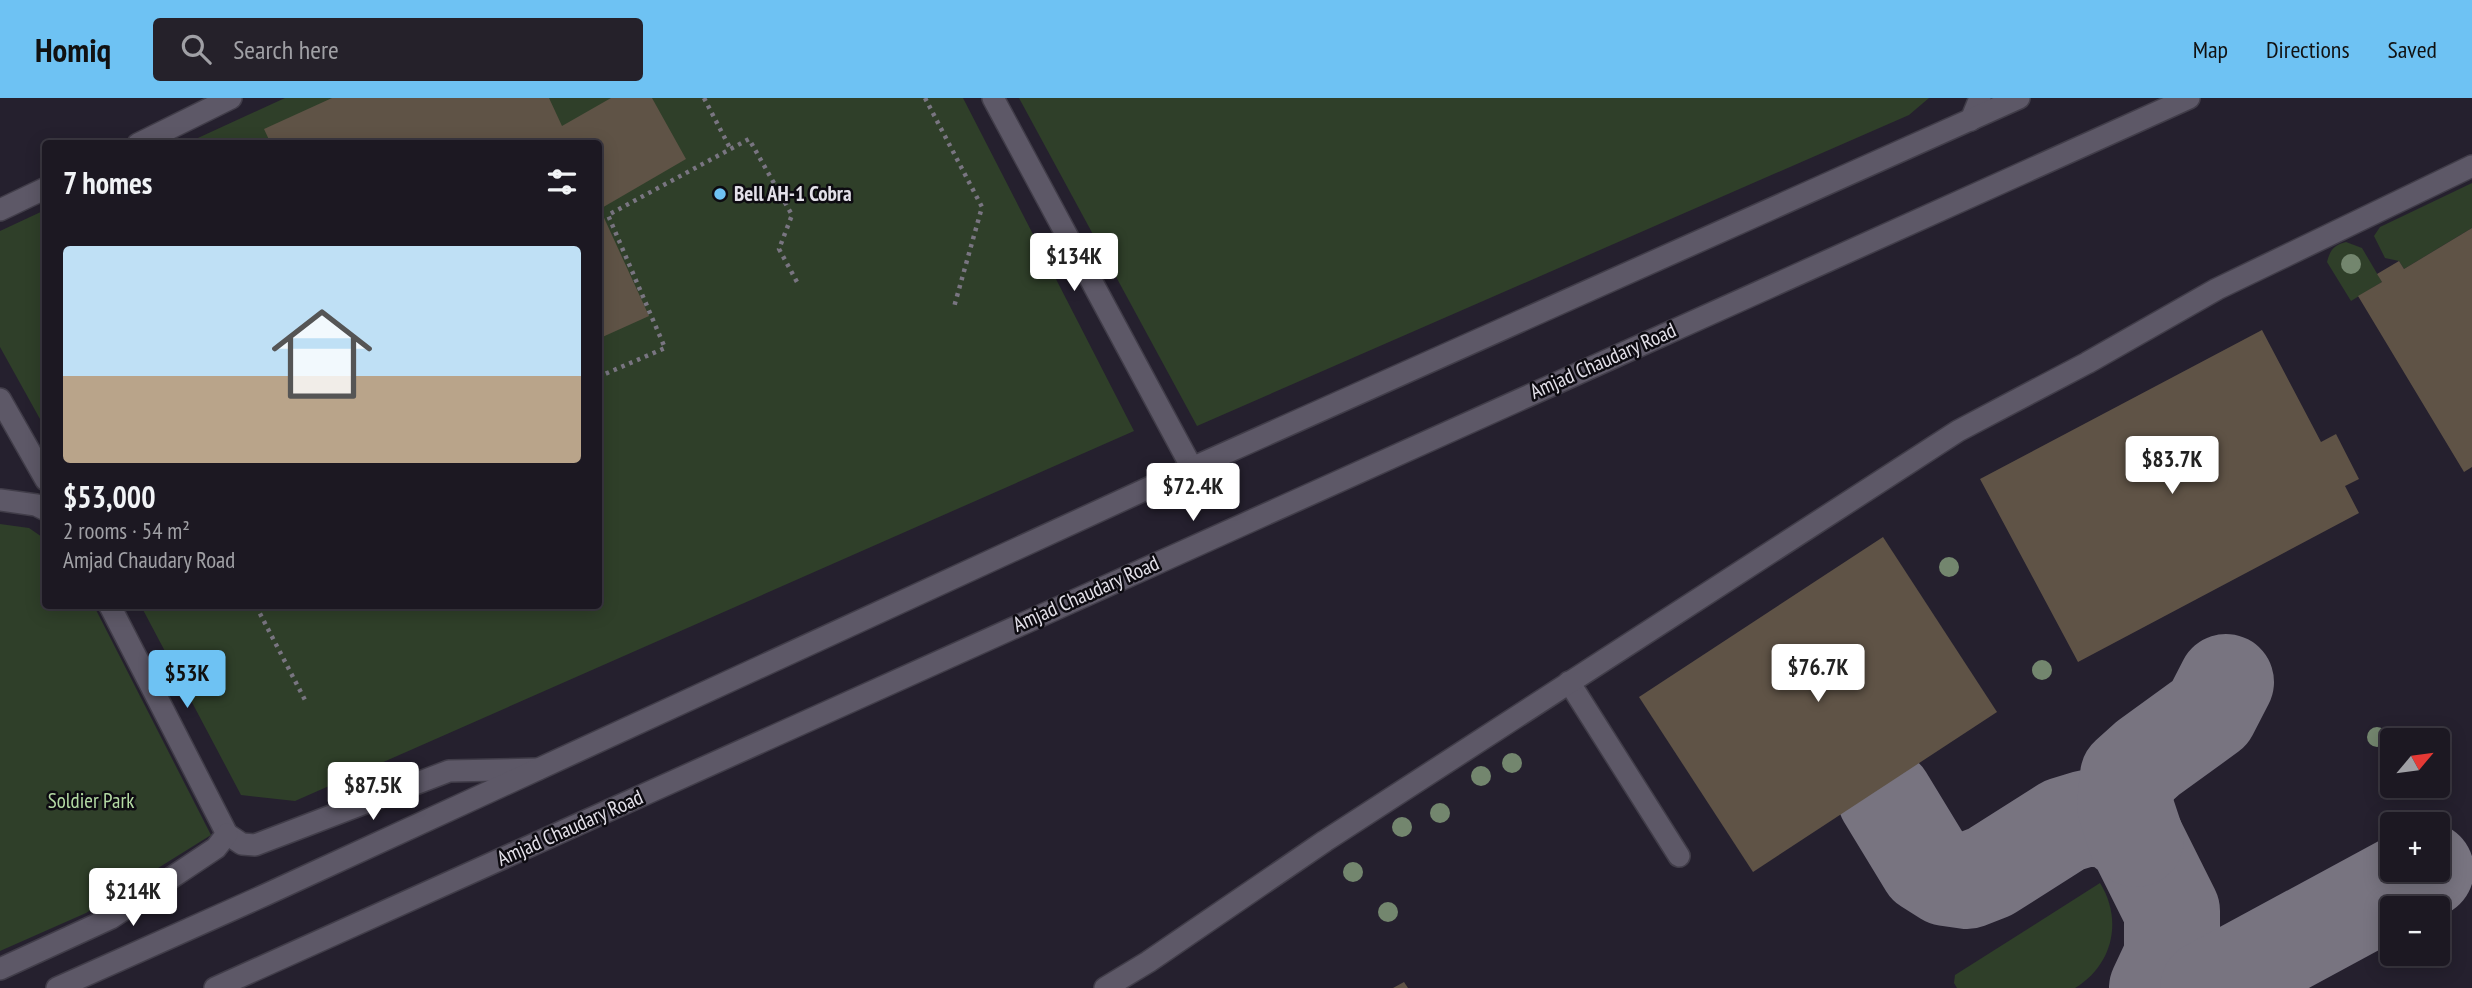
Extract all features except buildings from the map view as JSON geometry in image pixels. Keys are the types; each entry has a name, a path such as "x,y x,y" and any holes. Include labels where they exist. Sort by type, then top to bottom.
{"main road":[{"path":"146,140 231,98"},
{"path":"993,98 1192,468"},
{"path":"1971,120 1980,98"},
{"path":"57,988 1192,468 2019,98"},
{"name":"Amjad Chaudary Road","path":"215,988 2189,98"},
{"path":"1105,988 1148,962 1325,841 1958,431 2087,363 2217,289 2472,166"},
{"path":"0,210 42,190"},
{"path":"0,399 42,473"},
{"path":"0,500 42,508"},
{"path":"112,609 227,834 242,844 255,845 449,771 538,769"},
{"path":"1569,682 1679,856"},
{"path":"0,969 111,918 216,848 227,834"}],"path":[{"path":"704,98 730,148"},
{"path":"925,98 982,207 954,307"},
{"path":"602,375 665,348 608,215 749,139 792,215 779,249 797,282"},
{"path":"258,609 305,700"}],"green space":[{"path":"285,98 963,98 1134,431 295,801 241,795 143,609 602,609 602,140 194,140"},
{"path":"1019,98 1929,98 1909,115 1197,426"},
{"path":"2472,183 2472,228 2404,269 2399,261 2385,258 2374,236 2380,227"},
{"path":"42,211 42,423 0,347 0,231"},
{"path":"2346,242 2362,248 2382,282 2351,301 2327,262 2333,249"},
{"name":"Soldier Park","path":"0,524 29,528 42,537 42,609 96,609 211,835 86,913 0,951"},
{"path":"2100,883 2111,912 2110,941 2098,967 2075,988 1957,988 1954,983 1955,975"}],"taxiway":[{"path":"2136,839 2125,806 2128,776 2210,713 2226,682"},
{"path":"1885,797 1927,866 1946,878 1967,881 1990,872 2064,825 2087,818 2114,821 2136,839 2172,911 2172,956 2157,988"},
{"path":"2208,988 2404,882"}],"place":[{"name":"Bell AH-1 Cobra","path":"720,194"}]}
